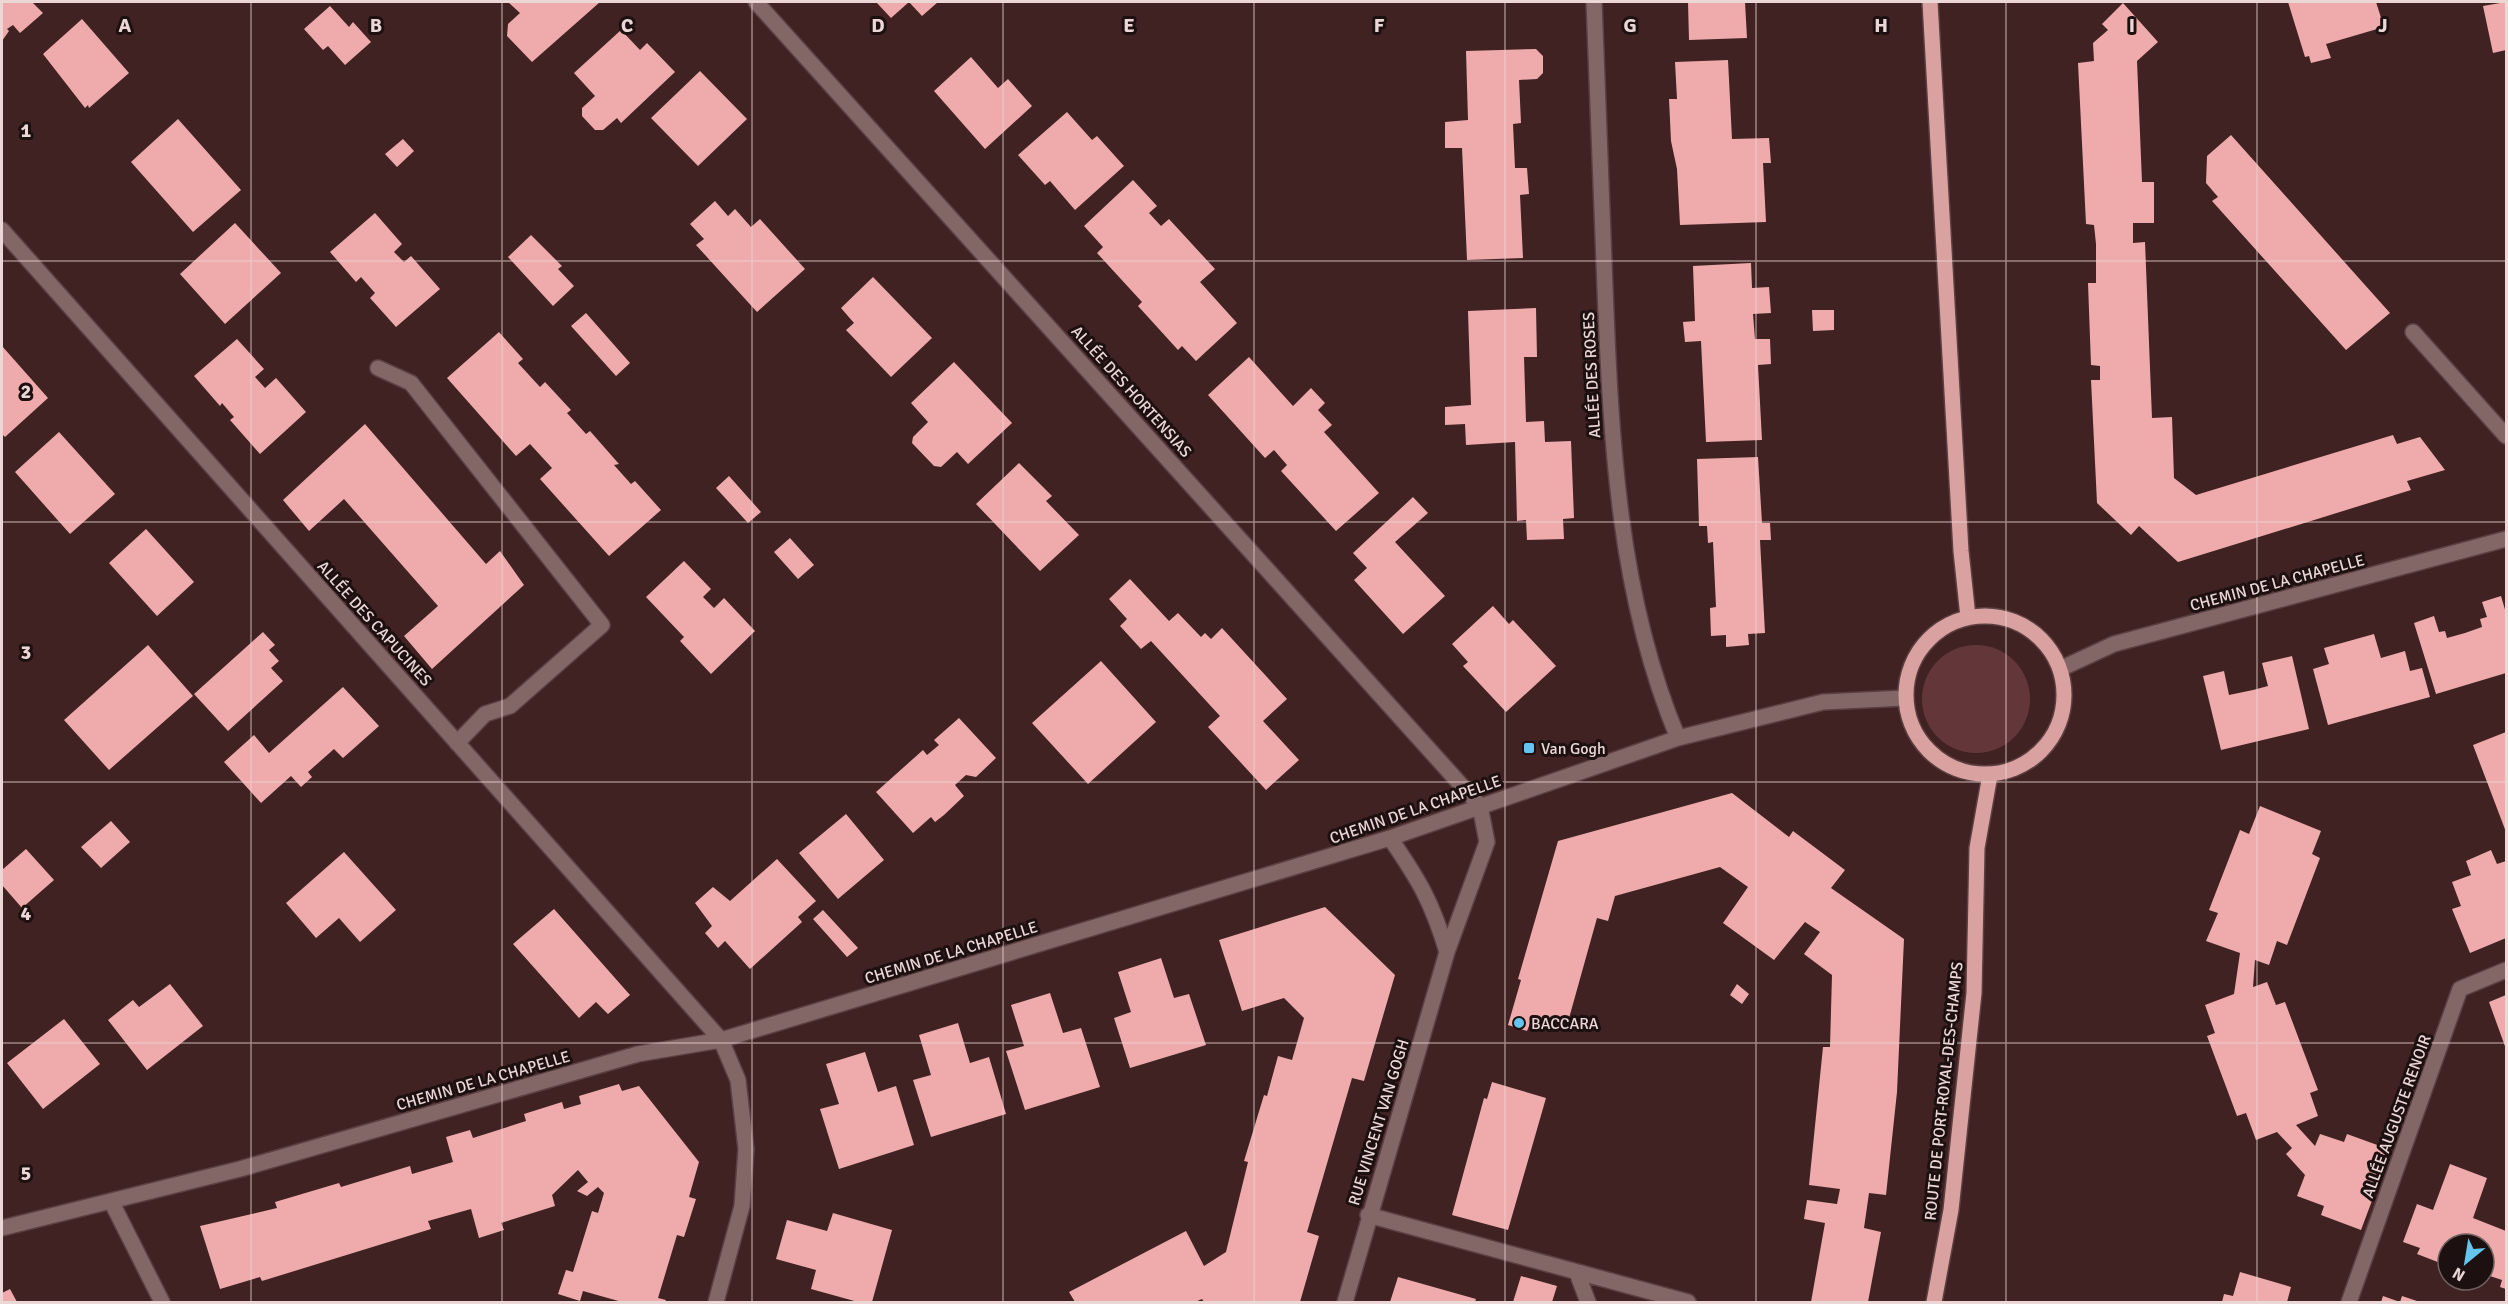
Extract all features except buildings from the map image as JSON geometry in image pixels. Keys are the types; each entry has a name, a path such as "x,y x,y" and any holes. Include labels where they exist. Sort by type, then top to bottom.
{"main road":[{"path":"1930,2 1961,552 1968,617"},
{"path":"1991,615 2013,620 2034,632 2049,649 2060,669 2064,693 2061,717 2051,739 2035,757 2013,769 1990,775 1965,772 1941,762 1929,751 1910,723 1905,698 1907,676 1929,638 1947,624 1968,617 1991,615"},
{"name":"ROUTE DE PORT-ROYAL-DES-CHAMPS","path":"1934,1302 1951,1210 1974,993 1977,848 1990,775"}],"street":[{"name":"ALLÉE DES HORTENSIAS","path":"756,2 1480,806"},
{"name":"ALLÉE DES ROSES","path":"1594,2 1610,430 1630,581 1660,693 1678,738"},
{"name":"ALLÉE DES CAPUCINES","path":"2,230 721,1040 738,1080 746,1149 742,1206 716,1302"},
{"path":"2413,332 2506,436"},
{"path":"378,368 411,383 602,625 510,706 485,714 457,743"},
{"name":"CHEMIN DE LA CHAPELLE","path":"2060,669 2114,644 2506,539"},
{"name":"CHEMIN DE LA CHAPELLE","path":"2,1228 240,1169 638,1054 721,1040 1390,838 1678,738 1823,702 1905,698"},
{"name":"RUE VINCENT VAN GOGH","path":"1345,1302 1368,1215 1447,952 1487,842 1480,806"},
{"path":"1390,838 1424,887 1435,912 1447,952"},
{"name":"ALLÉE AUGUSTE RENOIR","path":"2349,1302 2460,989 2506,970"},
{"path":"111,1201 162,1302"},
{"path":"1368,1215 1688,1302"},
{"path":"1577,1273 1588,1302"}],"shaded area":[{"path":"1976,645 1997,649 2014,661 2026,678 2030,699 2026,720 2014,737 1997,749 1976,753 1955,749 1938,737 1926,720 1922,699 1926,678 1938,661 1955,649"}],"place":[{"name":"Van Gogh","path":"1529,748"},
{"name":"BACCARA","path":"1519,1023"}]}
